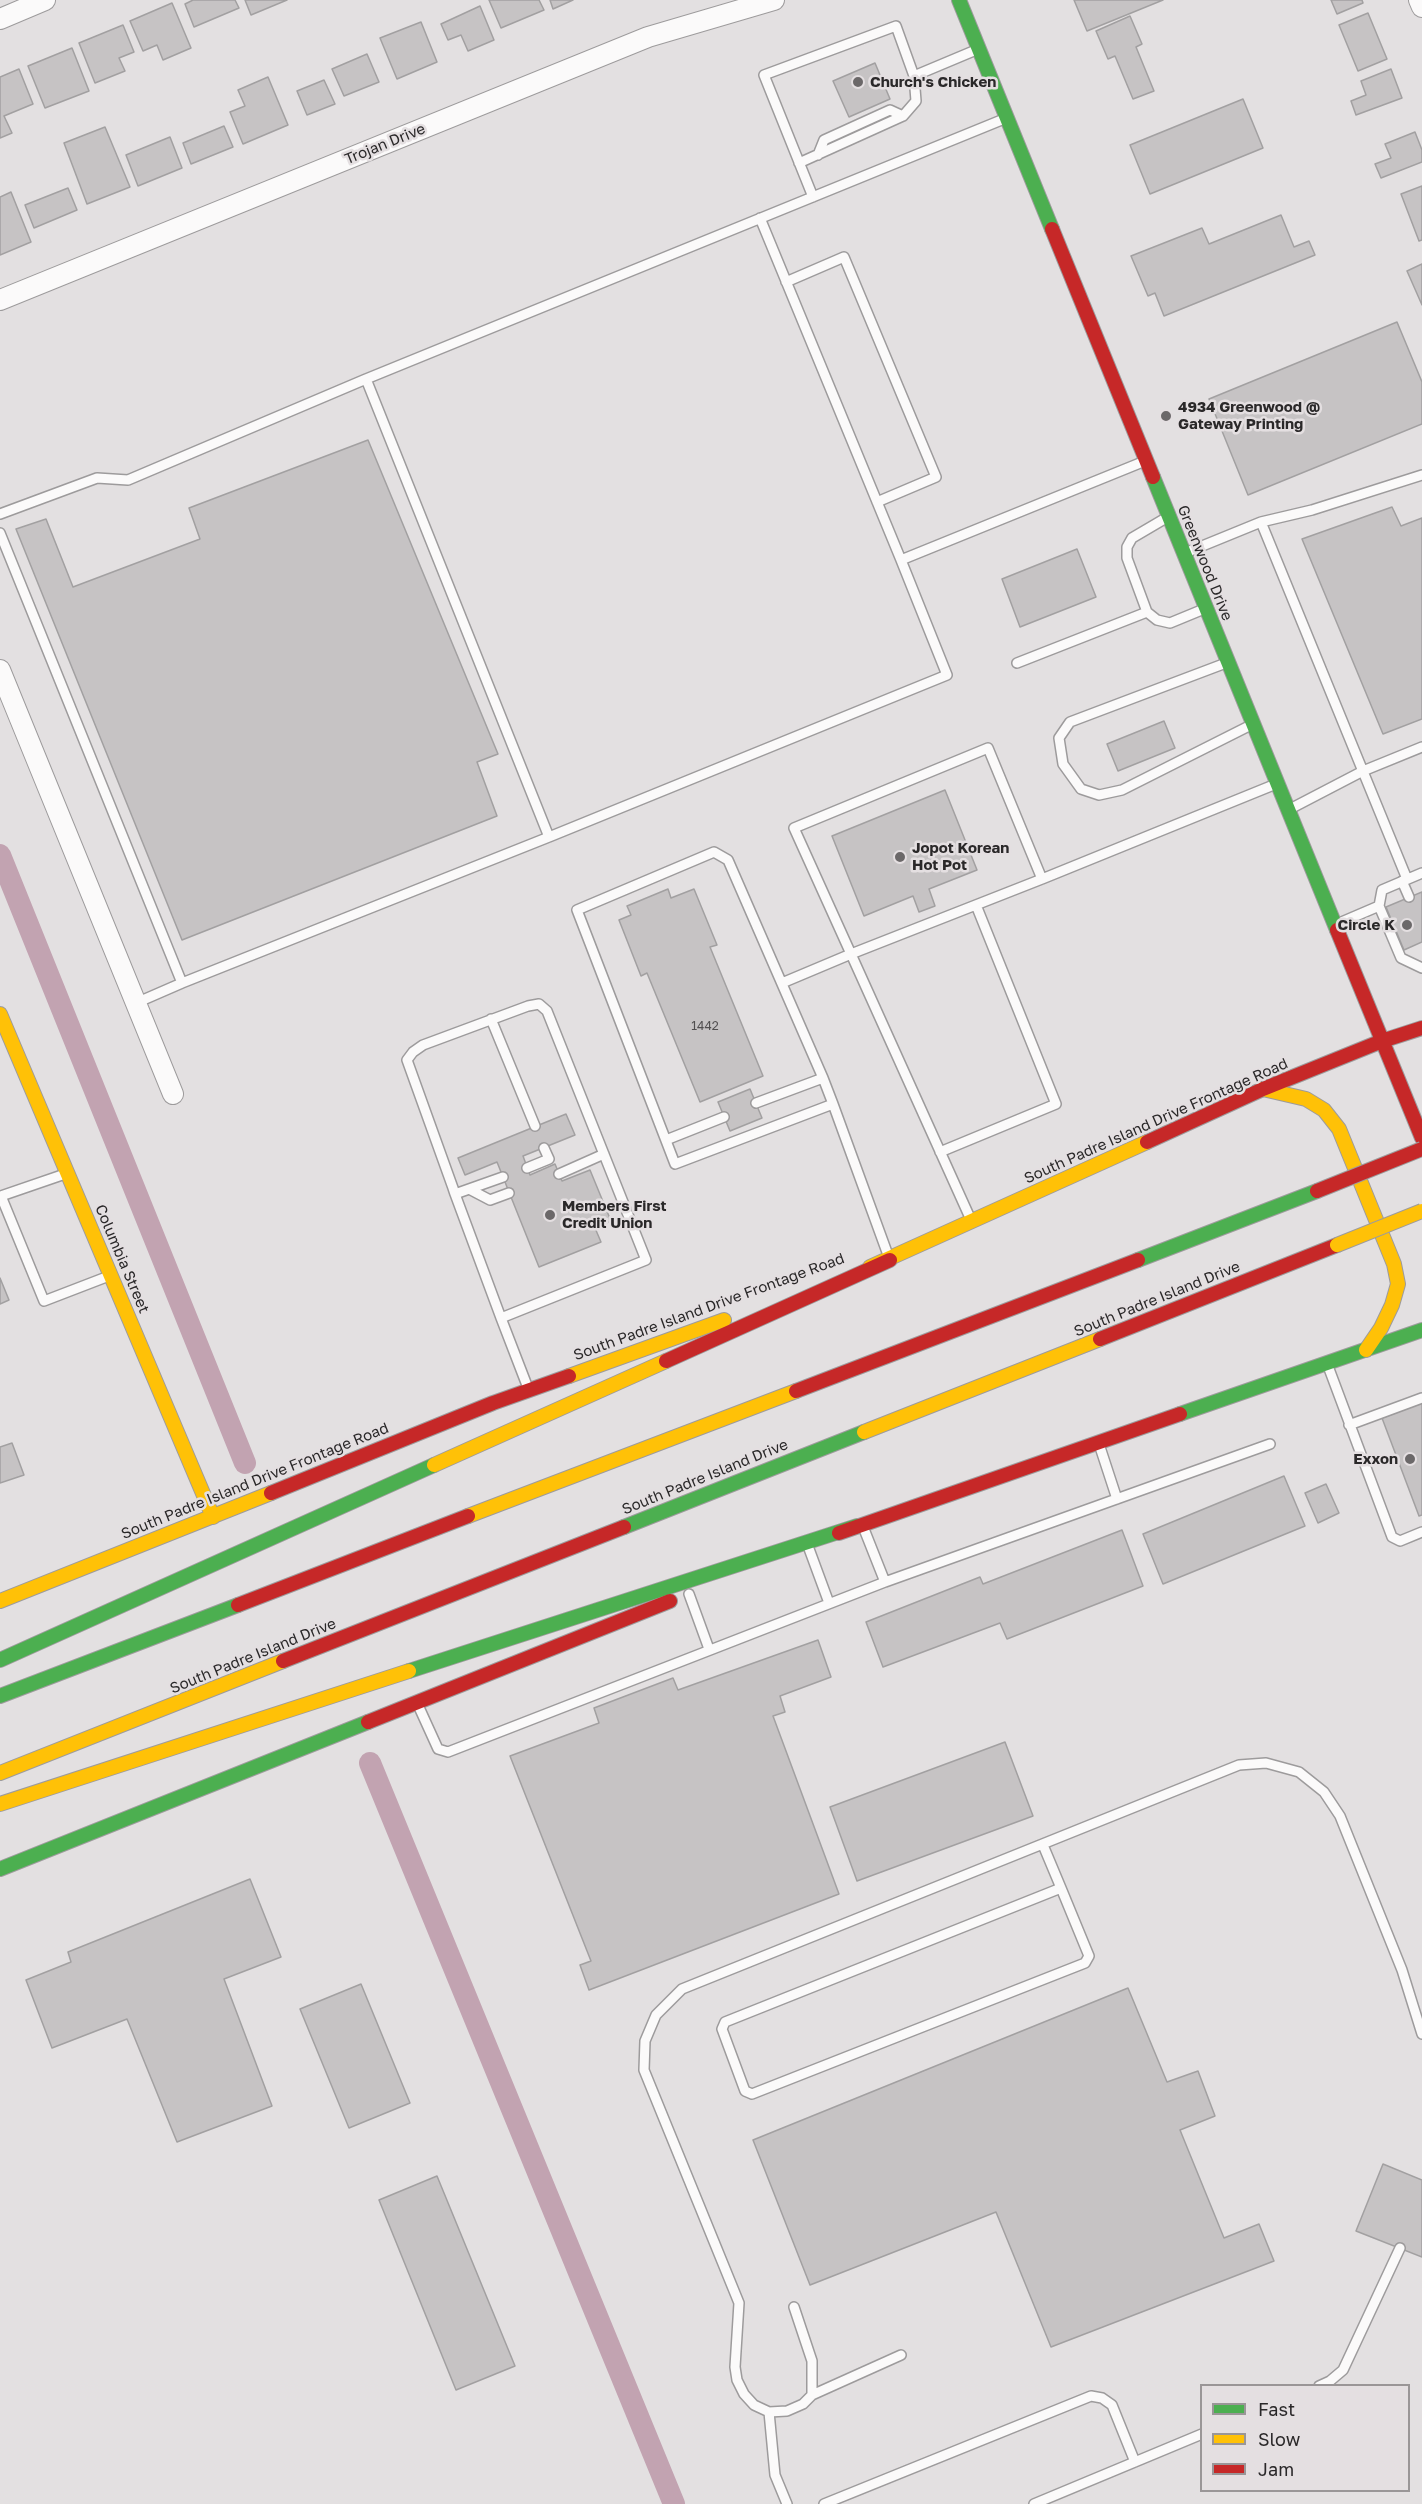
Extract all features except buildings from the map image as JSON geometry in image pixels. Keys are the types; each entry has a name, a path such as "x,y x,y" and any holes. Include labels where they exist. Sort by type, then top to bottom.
{"main road":[{"name":"Greenwood Drive","path":"958,0 1422,1138"},
{"name":"Columbia Street","path":"0,1014 213,1517"},
{"name":"South Padre Island Drive Frontage Road","path":"0,1601 528,1390 890,1260 1263,1089 1382,1041 1422,1028"},
{"path":"1263,1089 1306,1099 1324,1110 1340,1129 1394,1264 1398,1284 1392,1305 1381,1328 1366,1350"},
{"path":"0,1696 1422,1149"},
{"name":"South Padre Island Drive","path":"0,1773 1422,1210"},
{"path":"0,1660 890,1260"},
{"path":"0,1804 860,1525 1422,1330"},
{"path":"0,1869 860,1525"}],"street":[{"path":"0,19 45,0"},
{"name":"Trojan Drive","path":"0,300 648,37 774,0"},
{"path":"1419,0 1422,7"},
{"path":"0,670 173,1094"}],"lane":[{"path":"799,163 903,116 916,101 914,76 896,26 764,75 799,163 813,197"},
{"path":"914,76 979,49"},
{"path":"0,514 97,478 128,480 366,379 1006,118"},
{"path":"136,1003 182,982 549,837 947,675 760,218"},
{"path":"786,282 844,257 936,477 877,502"},
{"path":"366,379 549,837"},
{"path":"901,560 1146,461"},
{"path":"1183,553 1261,522 1312,510 1422,475"},
{"path":"1168,516 1132,538 1127,547 1127,558 1147,612 1157,620 1170,623 1206,609"},
{"path":"1261,522 1363,771 1405,880 1409,897"},
{"path":"0,533 182,982"},
{"path":"1017,663 1147,612"},
{"path":"1228,662 1070,722 1059,738 1063,764 1081,789 1099,795 1122,790 1253,724"},
{"path":"1288,810 1363,771 1422,747"},
{"path":"972,1222 794,828 988,748 1042,879"},
{"path":"782,983 1277,783"},
{"path":"833,1104 675,1164 577,910 714,852 728,860 823,1078 833,1104 890,1260"},
{"path":"1422,873 1382,890 1379,906 1401,958 1422,969"},
{"path":"940,1152 1056,1104 976,905"},
{"path":"1334,925 1379,906"},
{"path":"501,1318 646,1260 547,1011 539,1004 490,1019 423,1046 412,1052 407,1060 455,1194 501,1318 528,1390"},
{"path":"490,1019 535,1126"},
{"path":"756,1103 823,1078"},
{"path":"666,1140 724,1117"},
{"path":"527,1168 549,1159 544,1148"},
{"path":"559,1174 604,1154"},
{"path":"67,1173 1,1196 44,1301 111,1276"},
{"path":"455,1194 503,1177"},
{"path":"469,1190 490,1200 509,1193"},
{"path":"1327,1363 1392,1537 1400,1541 1422,1532"},
{"path":"1349,1425 1422,1398"},
{"path":"1098,1442 1118,1498"},
{"path":"417,1703 438,1749 448,1752 885,1582 1270,1444"},
{"path":"860,1525 885,1582"},
{"path":"808,1546 830,1603"},
{"path":"690,1594 709,1649"},
{"path":"901,2355 812,2395 803,2404 787,2410 769,2412 754,2405 744,2394 737,2380 735,2367 740,2303 644,2070 645,2041 656,2015 682,1989 1239,1765 1266,1763 1299,1772 1323,1792 1340,1816 1402,1970 1422,2034"},
{"path":"1043,1845 1061,1888 1089,1956 1085,1963 752,2094 745,2091 722,2029 725,2022 1061,1888"},
{"path":"1322,2384 1330,2381 1343,2370 1400,2248"},
{"path":"794,2307 812,2361 812,2395"},
{"path":"824,2504 1091,2396 1102,2398 1112,2405 1135,2462"},
{"path":"769,2412 775,2475 787,2504"},
{"path":"1034,2504 1200,2435"}],"waterway":[{"path":"0,855 245,1463"},
{"path":"370,1763 674,2504"}],"traffic: fast":[{"path":"959,0 1052,229"},
{"path":"1153,477 1337,930"},
{"path":"1138,1260 1317,1191"},
{"path":"1180,1414 1422,1330"},
{"path":"624,1527 864,1432"},
{"path":"0,1660 434,1465"},
{"path":"409,1671 857,1526"},
{"path":"0,1696 238,1605"},
{"path":"0,1869 368,1722"}],"traffic: slow":[{"path":"0,1014 213,1517"},
{"path":"1263,1089 1306,1099 1324,1110 1339,1129 1394,1264 1398,1284 1392,1305 1381,1328 1366,1350"},
{"path":"870,1267 1147,1142"},
{"path":"1337,1245 1422,1211"},
{"path":"569,1376 724,1320"},
{"path":"864,1432 1100,1339"},
{"path":"434,1465 666,1361"},
{"path":"468,1516 796,1391"},
{"path":"0,1601 271,1493"},
{"path":"0,1773 283,1661"},
{"path":"0,1804 409,1671"}],"traffic: jam":[{"path":"1052,229 1153,477"},
{"path":"1337,930 1422,1138"},
{"path":"1147,1142 1263,1089 1382,1041 1422,1028"},
{"path":"1317,1191 1422,1149"},
{"path":"1100,1339 1337,1245"},
{"path":"666,1361 890,1260"},
{"path":"796,1391 1138,1260"},
{"path":"271,1493 493,1403 569,1376"},
{"path":"839,1533 1180,1414"},
{"path":"238,1605 468,1516"},
{"path":"283,1661 624,1527"},
{"path":"368,1722 670,1601"}],"place":[{"name":"Church's Chicken","path":"858,82"},
{"name":"4934 Greenwood @ Gateway Printing","path":"1166,416"},
{"name":"Jopot Korean Hot Pot","path":"900,857"},
{"name":"Circle K","path":"1407,925"},
{"name":"Members First Credit Union","path":"550,1215"},
{"name":"Exxon","path":"1410,1459"}]}
